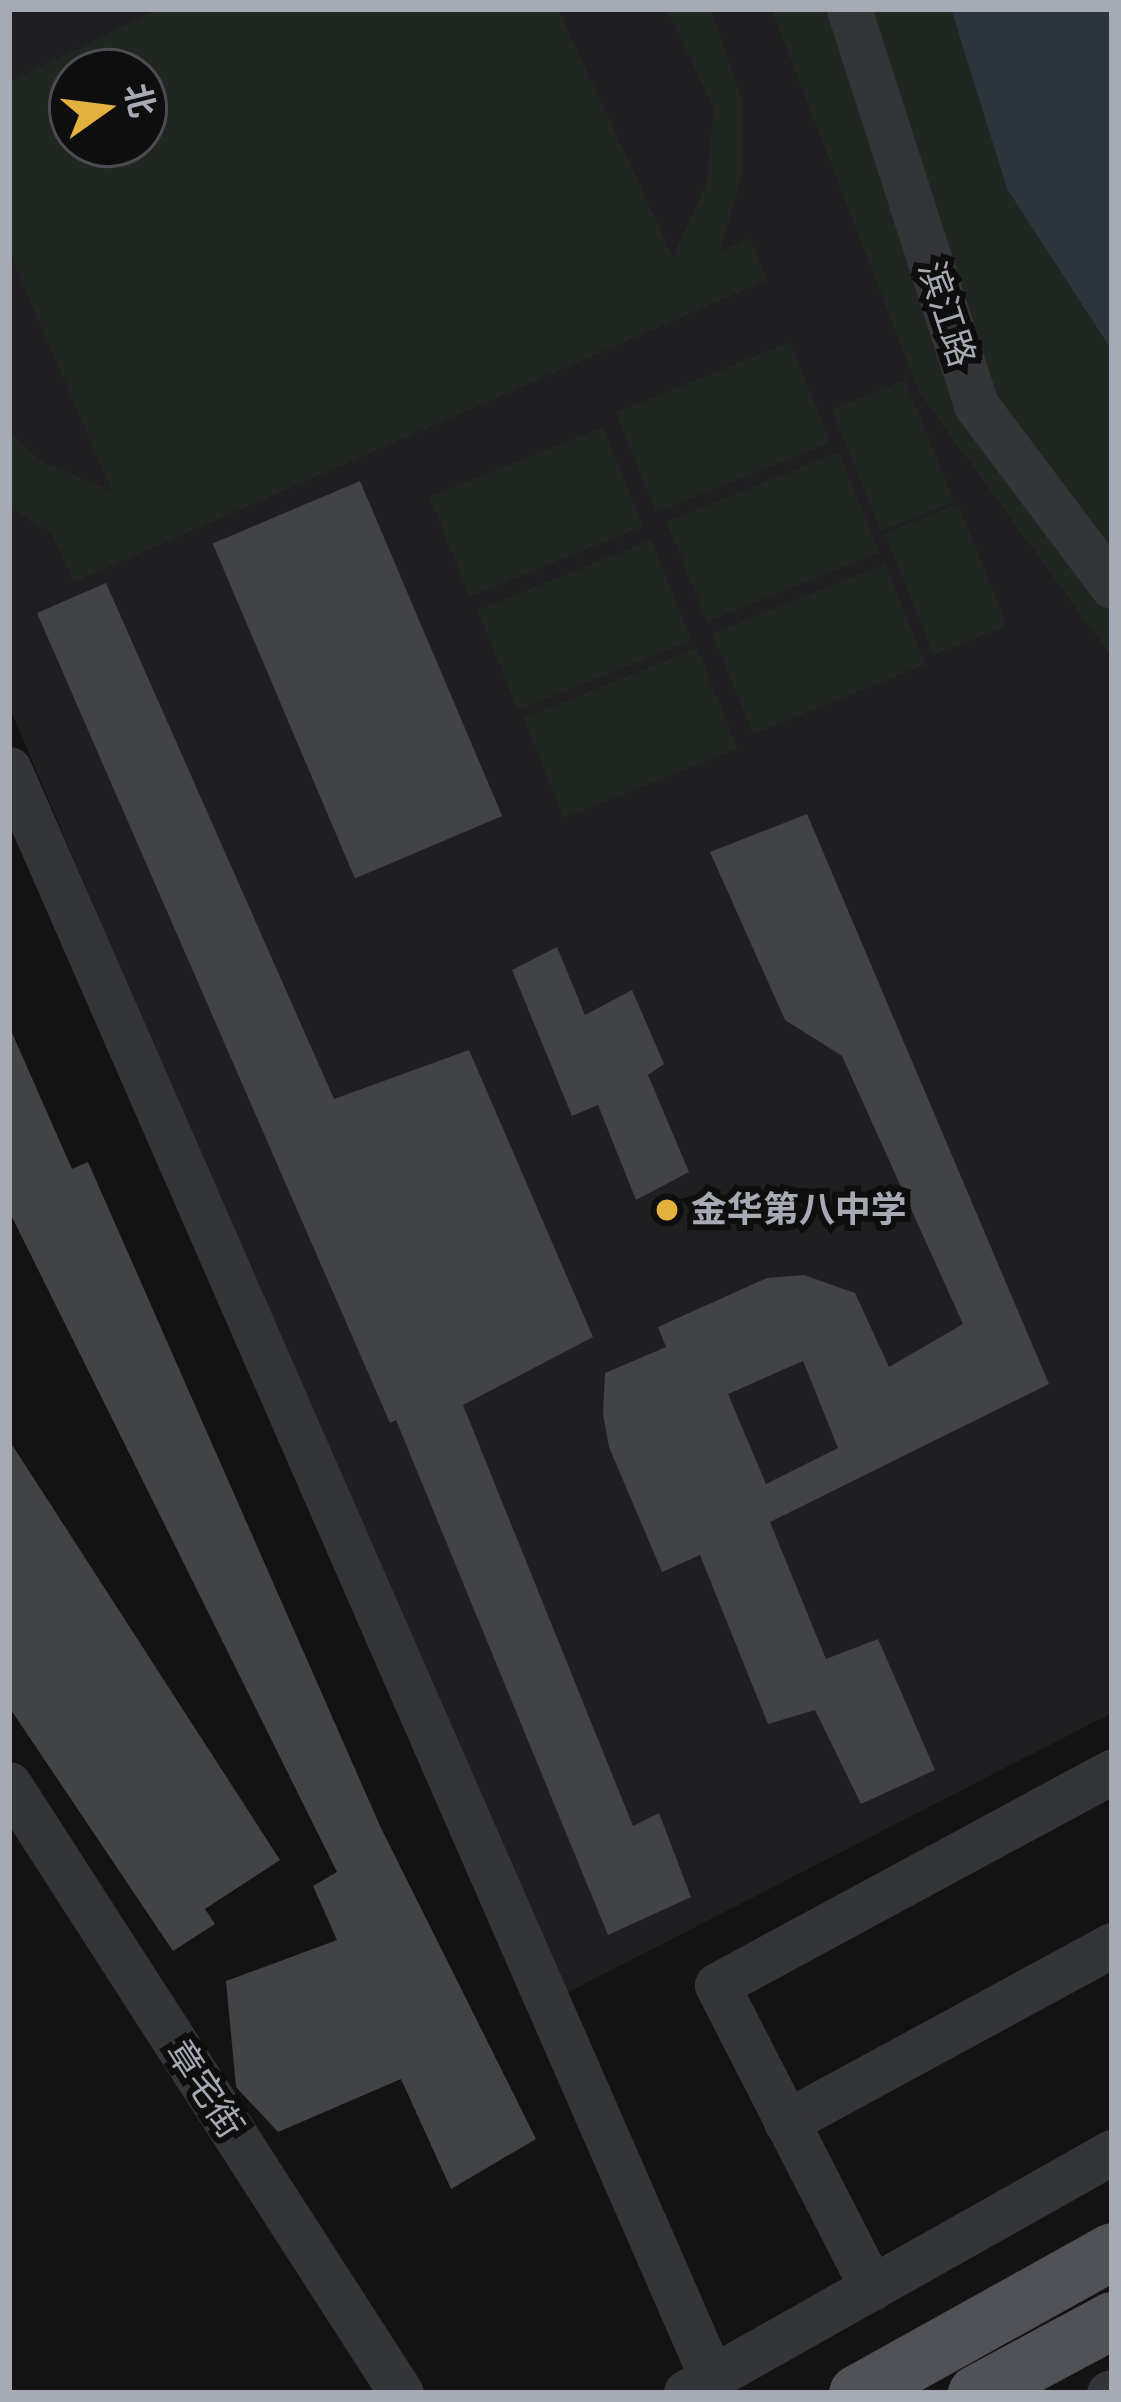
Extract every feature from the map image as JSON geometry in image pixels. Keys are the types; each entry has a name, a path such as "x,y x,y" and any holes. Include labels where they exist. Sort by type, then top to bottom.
{"main road":[{"path":"856,2393 1112,2251"},
{"path":"976,2393 1112,2320"}],"street":[{"name":"滨江路","path":"849,9 976,404 1112,586"},
{"path":"9,770 699,2385 1112,2152"},
{"path":"872,2288 716,1985 1112,1771"},
{"name":"章宅街","path":"9,1784 401,2393"},
{"path":"786,2122 1112,1945"}],"shaded area":[{"name":"金华第八中学","path":"17,9 771,9 919,393 1112,658 1112,1713 557,1998 9,706 9,13"},
{"path":"158,9 558,9 673,257 706,185 714,109 667,9 711,9 743,103 742,175 720,251 750,238 767,280 74,582 51,532 9,508 9,433 43,462 112,491 9,251 9,82 48,63 48,168 168,168 168,48 78,48"},
{"path":"771,9 951,9 1007,189 1112,351 1112,658 919,393"},
{"path":"951,9 1112,9 1112,351 1007,189"},
{"path":"790,342 830,442 656,513 616,412"},
{"path":"905,380 954,501 881,531 832,410"},
{"path":"603,427 643,526 470,596 430,497"},
{"path":"839,452 879,552 707,622 667,522"},
{"path":"958,504 1007,625 934,655 885,534"},
{"path":"651,540 691,640 518,710 478,610"},
{"path":"885,564 925,664 753,734 713,634"},
{"path":"697,648 737,748 564,818 524,718"}],"building":[{"path":"360,481 502,816 355,879 213,544"},
{"path":"106,583 334,1099 469,1050 593,1337 463,1405 633,1826 659,1813 691,1897 608,1935 396,1420 390,1423 37,613"},
{"path":"807,814 1049,1384 770,1522 826,1659 878,1639 935,1770 861,1804 815,1710 768,1724 700,1555 662,1572 609,1447 603,1414 605,1373 666,1347 658,1327 767,1278 804,1275 855,1293 889,1367 963,1324 842,1056 785,1020 710,852","holes":["803,1361 838,1448 766,1484 728,1394"]},
{"path":"557,947 585,1015 632,990 664,1064 648,1075 689,1172 636,1200 598,1105 572,1116 512,970"},
{"path":"9,1026 72,1169 88,1162 381,1828 536,2139 451,2189 401,2079 278,2132 236,2087 226,1981 337,1940 313,1886 337,1872 9,1211"},
{"path":"9,1440 280,1860 205,1909 215,1924 173,1951 9,1707"}],"place":[{"name":"金华第八中学","path":"667,1210"}]}
